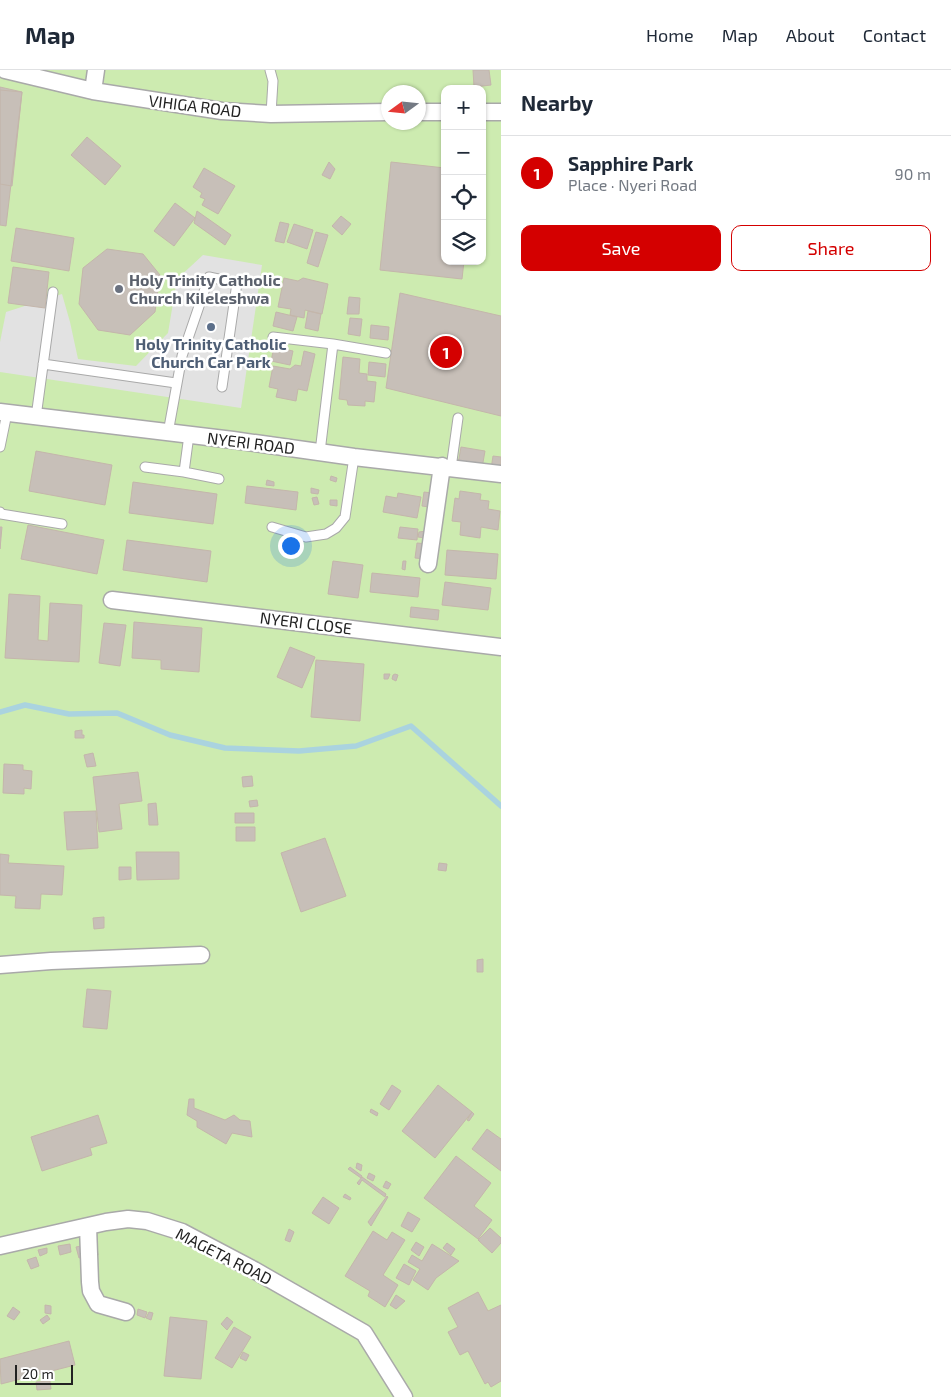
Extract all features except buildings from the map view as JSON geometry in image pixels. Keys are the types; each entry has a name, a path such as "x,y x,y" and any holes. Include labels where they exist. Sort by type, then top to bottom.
{"street":[{"path":"93,91 96,70"},
{"name":"VIHIGA ROAD","path":"12,71 93,91 222,111 271,114 381,112"},
{"path":"426,112 441,112"},
{"path":"486,112 501,112"},
{"name":"NYERI ROAD","path":"3,413 501,474"},
{"path":"428,564 446,467"},
{"name":"NYERI CLOSE","path":"112,600 501,646"},
{"path":"0,964 201,955"},
{"name":"MAGETA ROAD","path":"0,1246 128,1219 147,1222 182,1232 254,1270 364,1333 404,1397"},
{"path":"88,1226 91,1291 98,1304 126,1312"}],"lane":[{"path":"270,70 273,81 271,114"},
{"path":"168,433 182,356 209,277 237,283 222,387"},
{"path":"36,417 53,292"},
{"path":"273,337 386,352"},
{"path":"320,452 333,344"},
{"path":"43,364 176,383"},
{"path":"0,447 3,413"},
{"path":"446,467 458,418"},
{"path":"184,472 189,436"},
{"path":"272,526 306,537 326,534 336,528 345,517 354,457"},
{"path":"145,467 219,479"},
{"path":"0,512 1,514 62,524"}],"green space":[{"path":"0,70 501,70 501,1397 0,1397"}],"shaded area":[{"name":"Holy Trinity Catholic Church Car Park","path":"203,255 262,265 241,408 0,372 0,342 6,312 62,294 78,359 136,366 168,333 177,279"}],"waterway":[{"path":"0,712 25,705 69,714 117,713 170,735 225,748 299,751 356,746 411,726 501,806"}],"place":[{"name":"Holy Trinity Catholic Church Kileleshwa","path":"119,289"},
{"name":"Holy Trinity Catholic Church Car Park","path":"211,327"},
{"name":"Sapphire Park","path":"446,352"}]}
